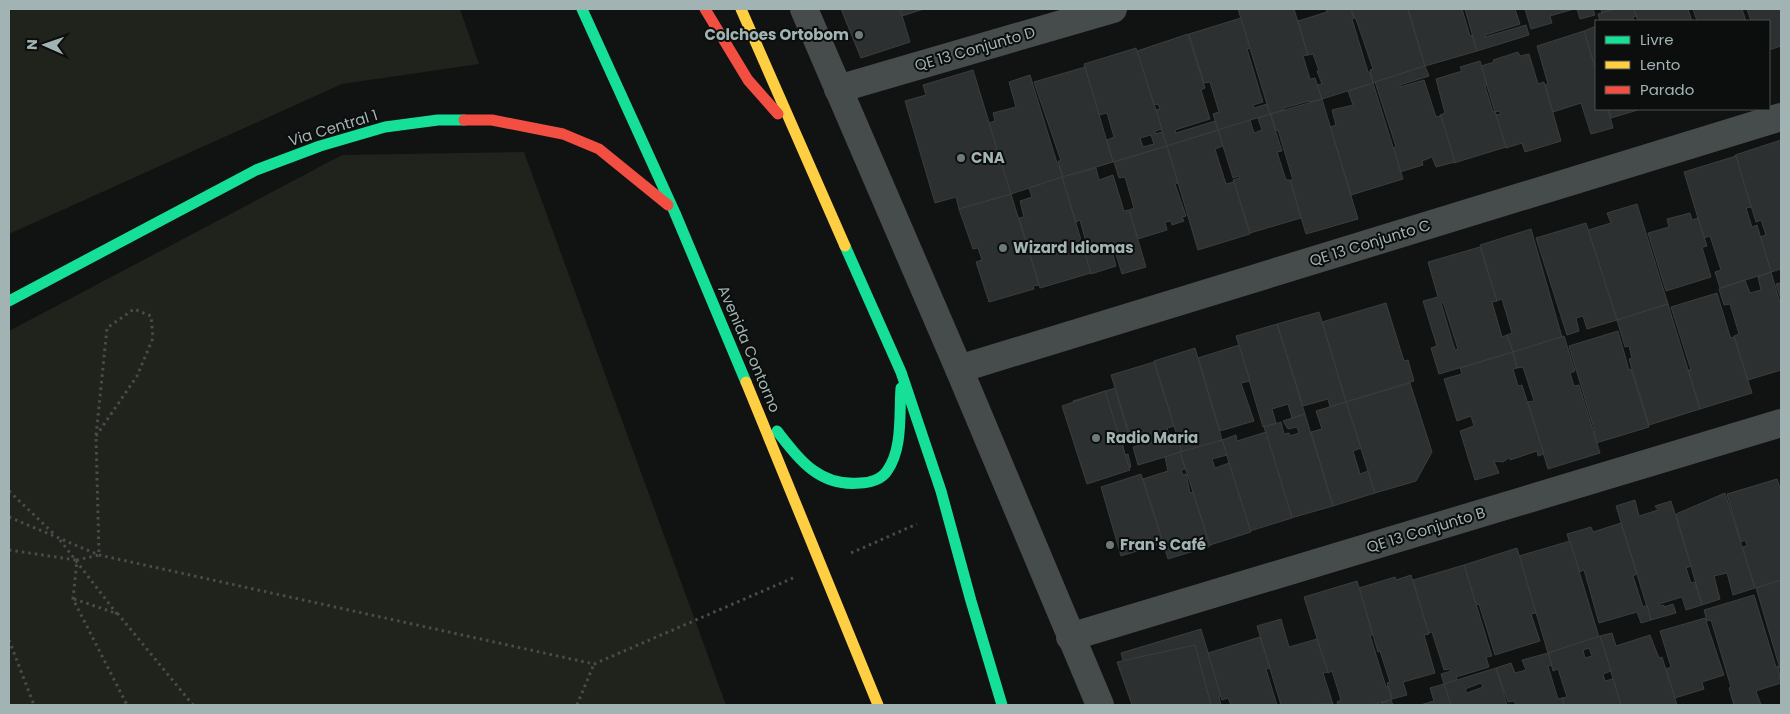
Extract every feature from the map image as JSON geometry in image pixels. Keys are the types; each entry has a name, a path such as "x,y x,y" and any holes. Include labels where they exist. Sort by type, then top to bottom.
{"main road":[{"name":"Avenida Contorno","path":"582,9 674,210 756,404 878,705"},
{"path":"705,9 748,80 794,132"},
{"path":"741,9 902,372 947,511 1002,705"},
{"name":"Via Central 1","path":"9,301 256,170 320,146 385,127 438,120 492,120 563,134 599,149 674,210"},
{"path":"756,404 801,462 822,478 852,485 873,482 888,471 898,443 902,372"}],"street":[{"path":"804,9 959,369 1100,705"},
{"name":"QE 13 Conjunto D","path":"838,89 1113,9"},
{"name":"QE 13 Conjunto C","path":"959,369 1781,117"},
{"name":"QE 13 Conjunto B","path":"1070,637 1781,423"}],"path":[{"path":"96,436 137,376 153,338 151,316 134,309 107,328 96,436 99,556"},
{"path":"9,490 58,538 77,560 118,614 193,705"},
{"path":"9,517 99,556 594,664 947,511"},
{"path":"9,550 77,560 99,556"},
{"path":"77,560 73,599 127,705"},
{"path":"73,599 118,614"},
{"path":"9,640 34,705"},
{"path":"577,705 594,664"}],"shaded area":[{"path":"9,9 460,9 479,64 342,84 9,234"},
{"path":"524,152 726,705 9,705 9,331 342,155"}],"building":[{"path":"841,9 900,9 910,42 861,58"},
{"path":"900,9 924,9 902,16"},
{"path":"1238,9 1294,9 1308,55 1303,56 1310,79 1315,78 1322,99 1284,108 1284,110 1270,114"},
{"path":"1326,9 1351,9 1354,18 1352,19 1373,83 1322,99 1317,85 1322,84 1317,71 1319,71 1313,54 1308,55 1298,21 1327,12"},
{"path":"1351,9 1408,9 1425,66 1373,83 1370,70 1373,69"},
{"path":"1408,9 1462,9 1470,36 1472,35 1477,51 1425,66"},
{"path":"1465,9 1515,9 1520,24 1485,35 1485,37 1526,25 1529,35 1477,51"},
{"path":"1525,9 1574,9 1550,16 1552,23 1531,29"},
{"path":"1577,9 1593,9 1595,15 1580,19"},
{"path":"1601,9 1615,9 1602,13"},
{"path":"1615,9 1634,9 1636,16 1633,17 1634,20 1600,20 1598,14"},
{"path":"1634,9 1688,9 1692,20 1643,20 1638,20"},
{"path":"1693,9 1742,9 1746,20 1697,20"},
{"path":"1747,9 1781,9 1781,46 1770,50 1770,20 1751,20"},
{"path":"1241,18 1250,48 1247,49 1263,102 1253,105 1254,108 1267,104 1270,114 1218,130 1213,114 1219,112 1210,82 1204,83 1189,34"},
{"path":"1595,26 1595,68 1584,31"},
{"path":"1584,31 1595,68 1595,110 1608,110 1613,128 1591,134 1581,103 1553,112 1545,85 1548,84 1537,46"},
{"path":"1188,34 1205,88 1201,90 1210,119 1175,130 1176,133 1215,121 1218,130 1167,146 1155,110 1160,109 1158,104 1154,105 1137,51"},
{"path":"1136,48 1162,129 1155,131 1155,134 1162,132 1167,146 1113,162 1107,140 1114,137 1107,113 1099,115 1084,64","holes":["1151,135 1154,144 1143,147 1140,138"]},
{"path":"1518,52 1520,56 1529,54 1538,84 1544,82 1561,141 1525,152 1522,143 1506,148 1496,115 1501,114 1499,111 1495,112 1481,66"},
{"path":"1480,61 1487,85 1485,86 1506,147 1454,163 1440,115 1445,113 1436,79 1462,71 1460,67"},
{"path":"1425,66 1429,76 1400,85 1400,87 1424,80 1436,117 1441,116 1455,162 1436,167 1432,157 1422,161 1423,165 1400,172 1393,148 1396,147 1375,82"},
{"path":"1085,67 1113,162 1063,177 1058,161 1061,161 1034,82"},
{"name":"CNA","path":"973,70 1011,194 959,209 956,197 935,203 905,101 926,95 923,85"},
{"path":"1030,75 1063,177 1011,194 989,123 995,121 993,113 1016,107 1009,82"},
{"path":"1373,83 1403,179 1351,195 1330,127 1336,125 1332,110 1353,105 1348,91"},
{"path":"1322,99 1358,219 1306,234 1290,180 1293,180 1278,130 1276,131 1271,114"},
{"path":"1608,110 1638,110 1611,118"},
{"path":"1270,114 1282,151 1277,152 1286,180 1290,180 1301,218 1250,233 1233,180 1240,178 1239,176 1233,178 1218,130 1250,120 1254,133 1262,130 1258,118"},
{"path":"1218,130 1223,146 1215,149 1226,184 1234,182 1250,234 1198,250 1167,146"},
{"path":"1781,140 1781,269 1771,272 1760,237 1766,235 1761,220 1756,222 1735,155"},
{"path":"1167,146 1178,183 1175,184 1186,216 1182,217 1184,221 1172,225 1171,221 1165,222 1167,230 1138,239 1129,210 1134,208 1125,177 1119,178 1114,162"},
{"path":"1736,156 1751,207 1746,208 1752,227 1757,225 1771,272 1720,288 1715,272 1721,270 1710,236 1704,238 1684,172"},
{"path":"1096,168 1099,180 1113,175 1124,211 1129,210 1146,267 1122,274 1115,251 1112,251 1116,266 1091,274 1082,244 1086,242 1080,220 1076,222 1062,177"},
{"path":"1062,177 1091,273 1040,288 1019,218 1024,217 1020,201 1032,197 1029,188"},
{"name":"Wizard Idiomas","path":"1011,194 1039,285 1033,286 1034,289 989,302 976,262 982,260 978,248 973,249 959,209"},
{"path":"1637,204 1668,304 1617,320 1588,230 1611,223 1607,213"},
{"path":"1690,213 1692,220 1698,218 1707,246 1702,247 1711,277 1666,291 1648,233 1669,227 1667,219"},
{"path":"1586,223 1617,320 1587,329 1583,316 1576,318 1579,331 1567,335 1536,238"},
{"path":"1531,229 1562,337 1513,352 1507,335 1512,333 1502,299 1497,301 1480,245"},
{"path":"1480,247 1497,301 1492,302 1502,337 1507,335 1513,352 1439,374 1431,348 1437,346 1423,301 1438,297 1428,262","holes":["1443,302 1458,349 1455,350 1441,303"]},
{"path":"1771,272 1781,306 1781,370 1748,380 1734,336 1739,334 1730,304 1724,305 1719,289 1745,280 1750,293 1761,290 1758,277"},
{"path":"1781,283 1781,299 1776,284"},
{"path":"1717,293 1729,333 1731,338 1734,337 1752,393 1700,409 1688,370 1691,370 1671,307"},
{"path":"1386,303 1404,361 1408,360 1414,381 1346,402 1322,322"},
{"path":"1668,304 1700,409 1649,425 1629,359 1632,358 1629,346 1625,347 1617,320"},
{"path":"1319,312 1346,402 1330,407 1328,399 1303,406 1277,324"},
{"path":"1277,324 1305,414 1292,418 1288,404 1272,409 1276,423 1263,427 1236,336"},
{"path":"1618,331 1629,370 1631,369 1649,427 1596,443 1595,432 1569,346"},
{"path":"1564,336 1575,371 1570,373 1574,386 1579,385 1600,453 1548,469 1528,402 1534,401 1523,367 1517,368 1513,352"},
{"path":"1239,345 1250,381 1241,383 1254,421 1220,431 1198,358"},
{"path":"1195,348 1222,440 1182,452 1154,361"},
{"path":"1513,352 1517,368 1513,369 1518,386 1522,385 1544,454 1538,456 1537,451 1510,460 1510,457 1503,462 1494,461 1499,473 1475,480 1460,431 1474,426 1471,416 1457,421 1444,379 1462,374 1460,368"},
{"path":"1154,362 1174,426 1167,428 1169,435 1176,433 1182,452 1138,465 1133,447 1140,445 1139,440 1132,442 1111,375"},
{"path":"1410,383 1432,452 1416,481 1375,493 1346,402"},
{"name":"Radio Maria","path":"1115,388 1129,436 1121,438 1125,455 1128,454 1131,467 1096,478 1073,401"},
{"name":"Radio Maria","path":"1105,391 1130,470 1087,484 1062,406"},
{"path":"1346,402 1361,448 1353,451 1360,474 1368,471 1375,493 1333,506 1311,432 1322,429 1316,411"},
{"path":"1305,414 1333,506 1291,518 1264,427 1281,422 1284,434 1289,433 1290,436 1299,433 1297,427 1288,429 1283,421"},
{"path":"1266,432 1292,518 1250,531 1222,440 1236,435 1237,441"},
{"path":"1222,440 1227,455 1212,459 1215,468 1229,463 1251,532 1210,545 1180,452"},
{"path":"1180,452 1185,469 1181,470 1183,475 1186,474 1190,493 1193,492 1210,546 1168,559 1143,479 1168,471 1165,457"},
{"path":"1141,474 1163,543 1121,556 1101,487"},
{"path":"1777,479 1781,491 1781,580 1755,588 1742,547 1747,546 1745,540 1741,542 1727,494"},
{"path":"1725,493 1755,588 1733,595 1727,573 1714,576 1720,599 1702,605 1676,514"},
{"path":"1635,500 1639,516 1658,510 1655,506 1671,501 1691,566 1686,568 1691,583 1695,582 1702,605 1686,610 1682,597 1659,604 1660,606 1664,605 1664,607 1673,604 1676,613 1651,620 1616,506"},
{"path":"1621,523 1637,574 1633,576 1643,607 1647,605 1651,620 1641,623 1637,612 1599,623 1584,570 1579,572 1567,534 1591,527 1593,532"},
{"path":"1570,541 1599,637 1548,653 1519,556"},
{"path":"1517,548 1536,613 1531,614 1540,641 1495,655 1479,604 1476,605 1464,565"},
{"path":"1464,565 1492,656 1486,657 1489,667 1456,677 1457,680 1444,684 1441,674 1451,671 1450,669 1444,670 1432,632 1428,633 1413,580"},
{"path":"1411,575 1429,634 1424,635 1435,673 1403,682 1407,695 1392,699 1387,683 1390,682 1380,651 1378,652 1359,588 1395,577 1396,580"},
{"path":"1781,580 1781,672 1756,588"},
{"path":"1357,581 1373,635 1370,635 1386,687 1388,686 1392,699 1373,705 1338,705 1337,702 1341,700 1332,671 1328,673 1304,597"},
{"path":"1754,595 1776,667 1778,666 1781,683 1756,691 1761,705 1734,705 1729,688 1731,687 1711,620 1707,621 1704,610"},
{"path":"1705,618 1724,675 1702,682 1704,689 1675,698 1666,669 1671,667 1660,631"},
{"path":"1281,619 1289,647 1317,639 1328,672 1323,673 1333,704 1281,705 1257,626"},
{"path":"1201,629 1221,696 1219,697 1221,705 1136,705 1121,653"},
{"path":"1612,633 1616,646 1650,635 1659,658 1662,657 1677,705 1621,705 1600,636"},
{"path":"1600,636 1611,671 1603,674 1605,681 1613,679 1621,705 1564,705 1562,698 1567,697 1558,669 1553,671 1548,653","holes":["1589,648 1592,656 1585,658 1583,650"]},
{"path":"1260,637 1270,668 1266,669 1277,705 1231,705 1228,698 1222,700 1208,653"},
{"path":"1195,645 1211,705 1132,705 1117,662"},
{"path":"1548,653 1552,665 1548,666 1558,699 1562,698 1564,705 1516,705 1514,701 1508,702 1496,668 1511,663 1515,673 1526,670 1522,660"},
{"path":"1496,668 1507,705 1451,705 1444,684","holes":["1481,683 1483,687 1467,693 1465,689"]},
{"path":"1444,684 1451,705 1420,705 1434,701 1430,688"},
{"path":"1391,700 1393,705 1382,705 1381,703"}],"traffic: fast":[{"path":"582,9 675,213 746,382"},
{"path":"9,301 256,170 320,146 385,127 438,120 464,120"},
{"path":"845,246 901,372 941,491 1002,705"},
{"path":"777,431 794,452 822,476 833,481 846,483 872,481 885,474 896,452 901,388"}],"traffic: slow":[{"path":"741,9 845,246"},
{"path":"746,382 878,705"}],"traffic: jam":[{"path":"705,9 748,80 778,114"},
{"path":"464,120 492,120 563,134 599,149 668,205"}],"place":[{"name":"Colchoes Ortobom","path":"859,35"},
{"name":"CNA","path":"961,158"},
{"name":"Wizard Idiomas","path":"1003,248"},
{"name":"Radio Maria","path":"1096,438"},
{"name":"Fran's Café","path":"1110,545"}]}
